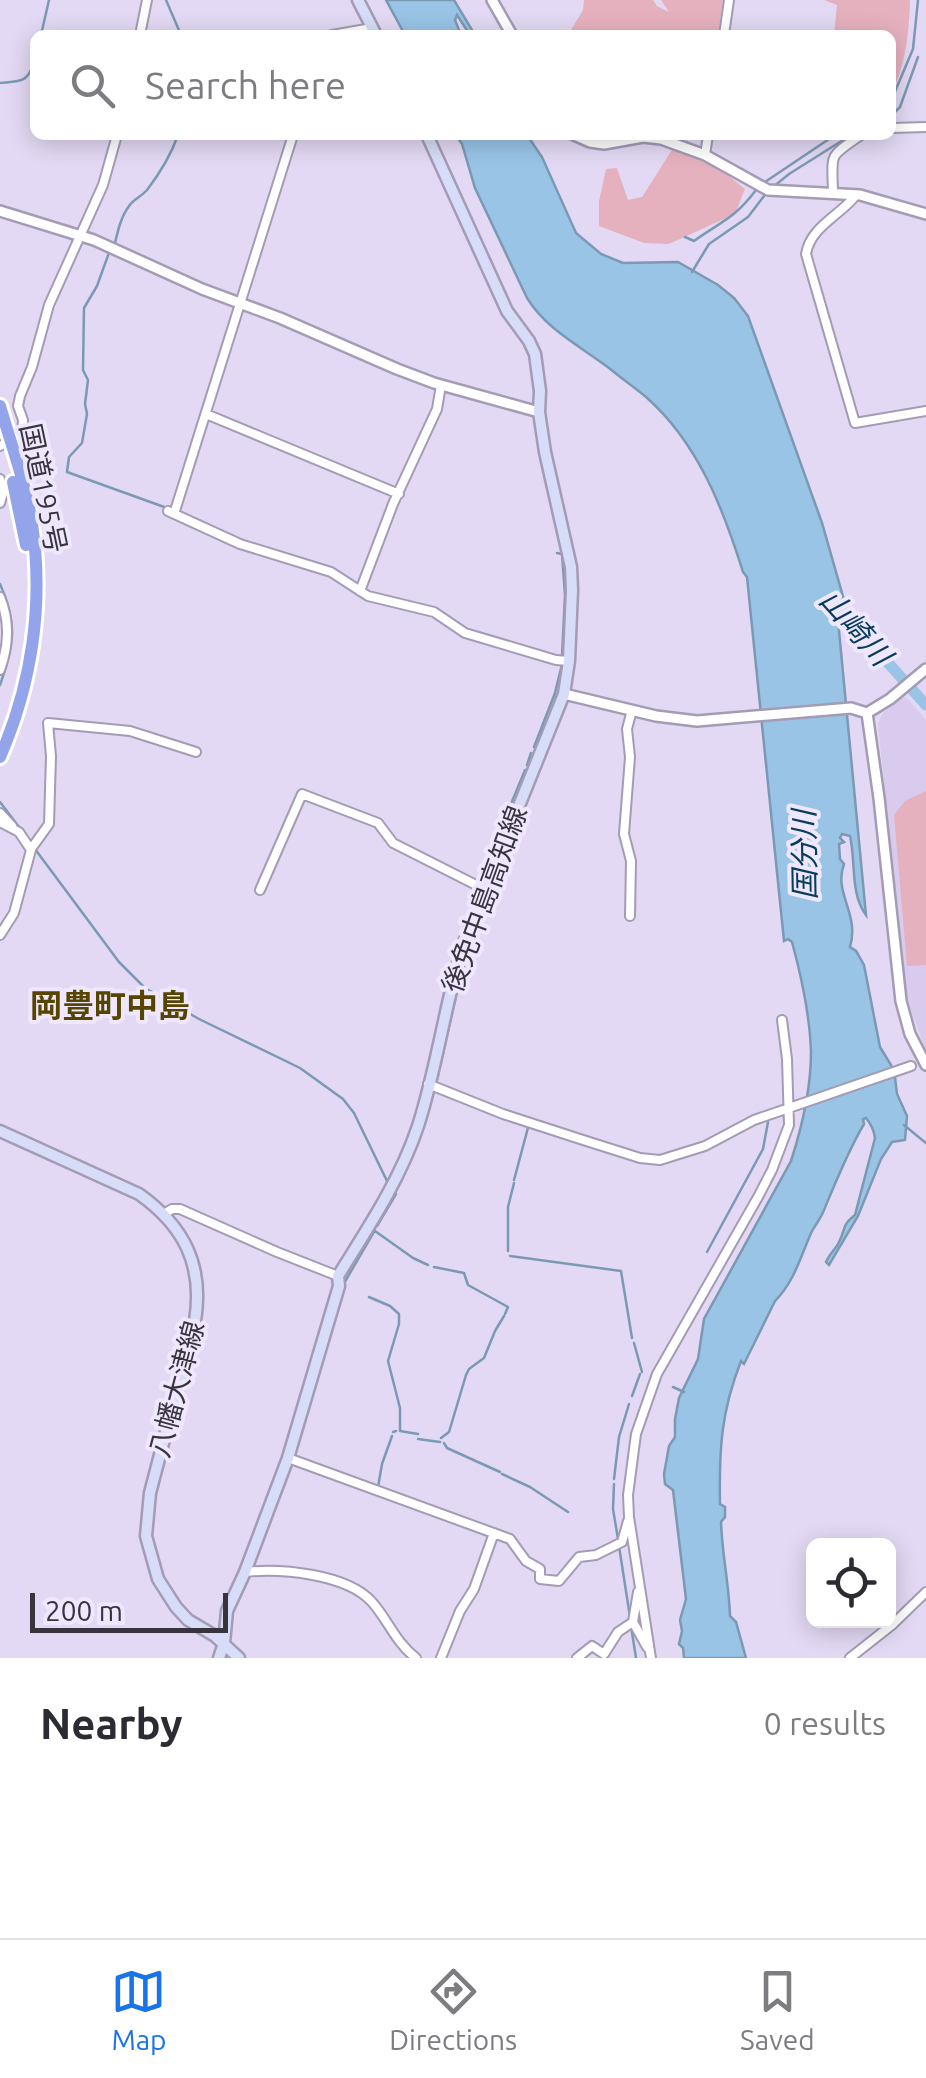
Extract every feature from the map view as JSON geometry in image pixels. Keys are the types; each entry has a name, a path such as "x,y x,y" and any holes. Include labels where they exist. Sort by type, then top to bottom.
{"highway":[{"name":"国道195号","path":"0,406 26,544 28,601 20,668 0,734"},
{"name":"国道195号","path":"0,756 28,674 37,600 32,522 4,442"}],"main road":[{"path":"358,0 373,30"},
{"name":"後免中島高知線","path":"219,1658 228,1611 288,1458 339,1286 338,1276 404,1162 419,1123 462,945 564,694 571,567 545,452 533,346 507,310 429,140"},
{"name":"八幡大津線","path":"0,1131 139,1194 164,1214 194,1262 198,1302 150,1492 146,1536 158,1579 176,1606 188,1620 240,1658"}],"street":[{"path":"141,30 147,0"},
{"path":"492,0 509,30"},
{"path":"725,30 729,0"},
{"path":"896,128 926,127"},
{"path":"4,442 22,435 20,396 49,305 106,175 116,140"},
{"path":"290,140 206,414 171,513 240,544 331,572 368,596 434,612 465,634 568,661"},
{"path":"585,140 604,144 626,140"},
{"path":"664,140 705,155 765,188 856,194 926,214"},
{"path":"705,155 707,140"},
{"path":"833,192 833,156 854,140"},
{"path":"856,194 806,247 856,423 926,410"},
{"path":"0,210 112,246 170,276 397,369 539,412"},
{"path":"360,591 393,504 436,409 440,385"},
{"path":"206,414 399,494"},
{"path":"0,479 0,503"},
{"path":"0,597 8,628 0,670"},
{"path":"564,694 698,721 862,711 903,689 926,669"},
{"path":"630,916 631,862 624,834 630,752 627,729 632,710"},
{"path":"428,1084 507,1116 649,1160 704,1146 748,1123 924,1062 900,1001 881,817 862,711"},
{"path":"0,935 14,914 32,847 49,824 48,723 130,732 196,752"},
{"path":"260,890 302,794 378,823 393,842 484,889"},
{"path":"0,813 32,847"},
{"path":"0,822 19,832"},
{"path":"650,1654 630,1516 636,1434 666,1356 772,1170 789,1125 782,1020"},
{"path":"164,1214 180,1209 338,1276"},
{"path":"288,1458 512,1540 526,1561 540,1570 540,1579 554,1582 562,1579 580,1556 596,1555 622,1542 630,1516"},
{"path":"441,1658 460,1611 474,1589 494,1533"},
{"path":"622,1542 637,1566"},
{"path":"245,1572 284,1571 356,1589 376,1606 398,1640 416,1658"},
{"path":"639,1582 632,1622 650,1654"},
{"path":"850,1658 894,1624 926,1592"},
{"path":"577,1658 592,1646 604,1654 618,1632 632,1622"}],"shaded area":[{"path":"584,0 653,0 669,12 661,0 723,0 719,30 571,30 583,10"},
{"path":"824,0 910,0 906,48 896,82 896,30 834,30 837,5"},
{"path":"673,148 718,167 745,189 735,214 669,244 644,243 599,226 599,201 606,169 617,168 628,200 642,197"},
{"path":"905,696 926,720 926,1051 904,981 878,724 882,714"},
{"path":"926,791 926,965 907,966 894,815 905,801"}],"water":[{"path":"386,0 454,0 472,30 467,30 457,15 459,30 402,30"},
{"name":"国分川","path":"459,140 530,140 576,233 601,254 623,263 678,262 734,298 748,316 822,523 846,607 838,620 866,915 855,888 850,836 842,834 842,885 852,924 850,947 864,965 880,1047 891,1065 907,1116 905,1140 892,1142 881,1159 858,1216 829,1265 826,1262 855,1215 875,1138 866,1118 863,1119 793,1276 775,1301 734,1380 723,1431 720,1504 725,1507 721,1522 730,1616 736,1622 746,1658 684,1658 679,1644 686,1599 673,1490 665,1484 664,1474 669,1446 675,1437 679,1398 698,1359 704,1319 791,1161 809,1079 811,1052 804,997 792,942 784,941 747,577 706,478 680,435 646,397 554,328 527,298 475,188"}],"waterway":[{"path":"42,30 49,0"},
{"path":"166,0 179,30"},
{"path":"896,89 913,49 918,0"},
{"path":"896,111 918,57"},
{"path":"0,83 23,80 30,71"},
{"path":"115,243 126,210 147,190 176,140"},
{"path":"762,184 828,140"},
{"path":"773,187 843,140"},
{"path":"685,237 694,241 720,224 756,190"},
{"path":"692,272 709,244 748,217 767,192"},
{"path":"110,250 84,308 87,414 82,443 69,457 67,472 167,508"},
{"path":"557,553 562,554 565,595 562,656"},
{"path":"0,584 12,623 0,685"},
{"name":"山崎川","path":"836,605 926,705"},
{"path":"534,747 562,664"},
{"path":"527,765 531,753"},
{"path":"490,855 525,770"},
{"path":"0,802 19,827"},
{"path":"35,849 119,962 145,988 300,1068 343,1099 354,1113 387,1181"},
{"path":"480,882 488,861"},
{"path":"436,1084 461,974 490,889"},
{"path":"707,1252 763,1149 768,1122"},
{"path":"514,1180 529,1124"},
{"path":"904,1125 926,1143"},
{"path":"508,1251 508,1207 514,1183"},
{"path":"377,1226 396,1194"},
{"path":"343,1285 375,1230"},
{"path":"375,1231 428,1265"},
{"path":"510,1256 621,1271 632,1338"},
{"path":"434,1267 464,1273 468,1285 508,1307 505,1314"},
{"path":"369,1297 399,1314 388,1361 400,1408 400,1431 418,1434"},
{"path":"441,1438 449,1432 469,1369 484,1358 504,1316"},
{"path":"634,1343 642,1372"},
{"path":"632,1396 640,1374"},
{"path":"673,1387 684,1392"},
{"path":"614,1479 619,1437 629,1404"},
{"path":"378,1487 392,1436"},
{"path":"418,1439 440,1442"},
{"path":"444,1443 447,1448 500,1472"},
{"path":"502,1474 568,1512"},
{"path":"614,1484 618,1539"},
{"path":"619,1546 630,1617"},
{"path":"631,1626 636,1658"}],"district":[{"name":"岡豊町中島","path":"110,1005"}]}
